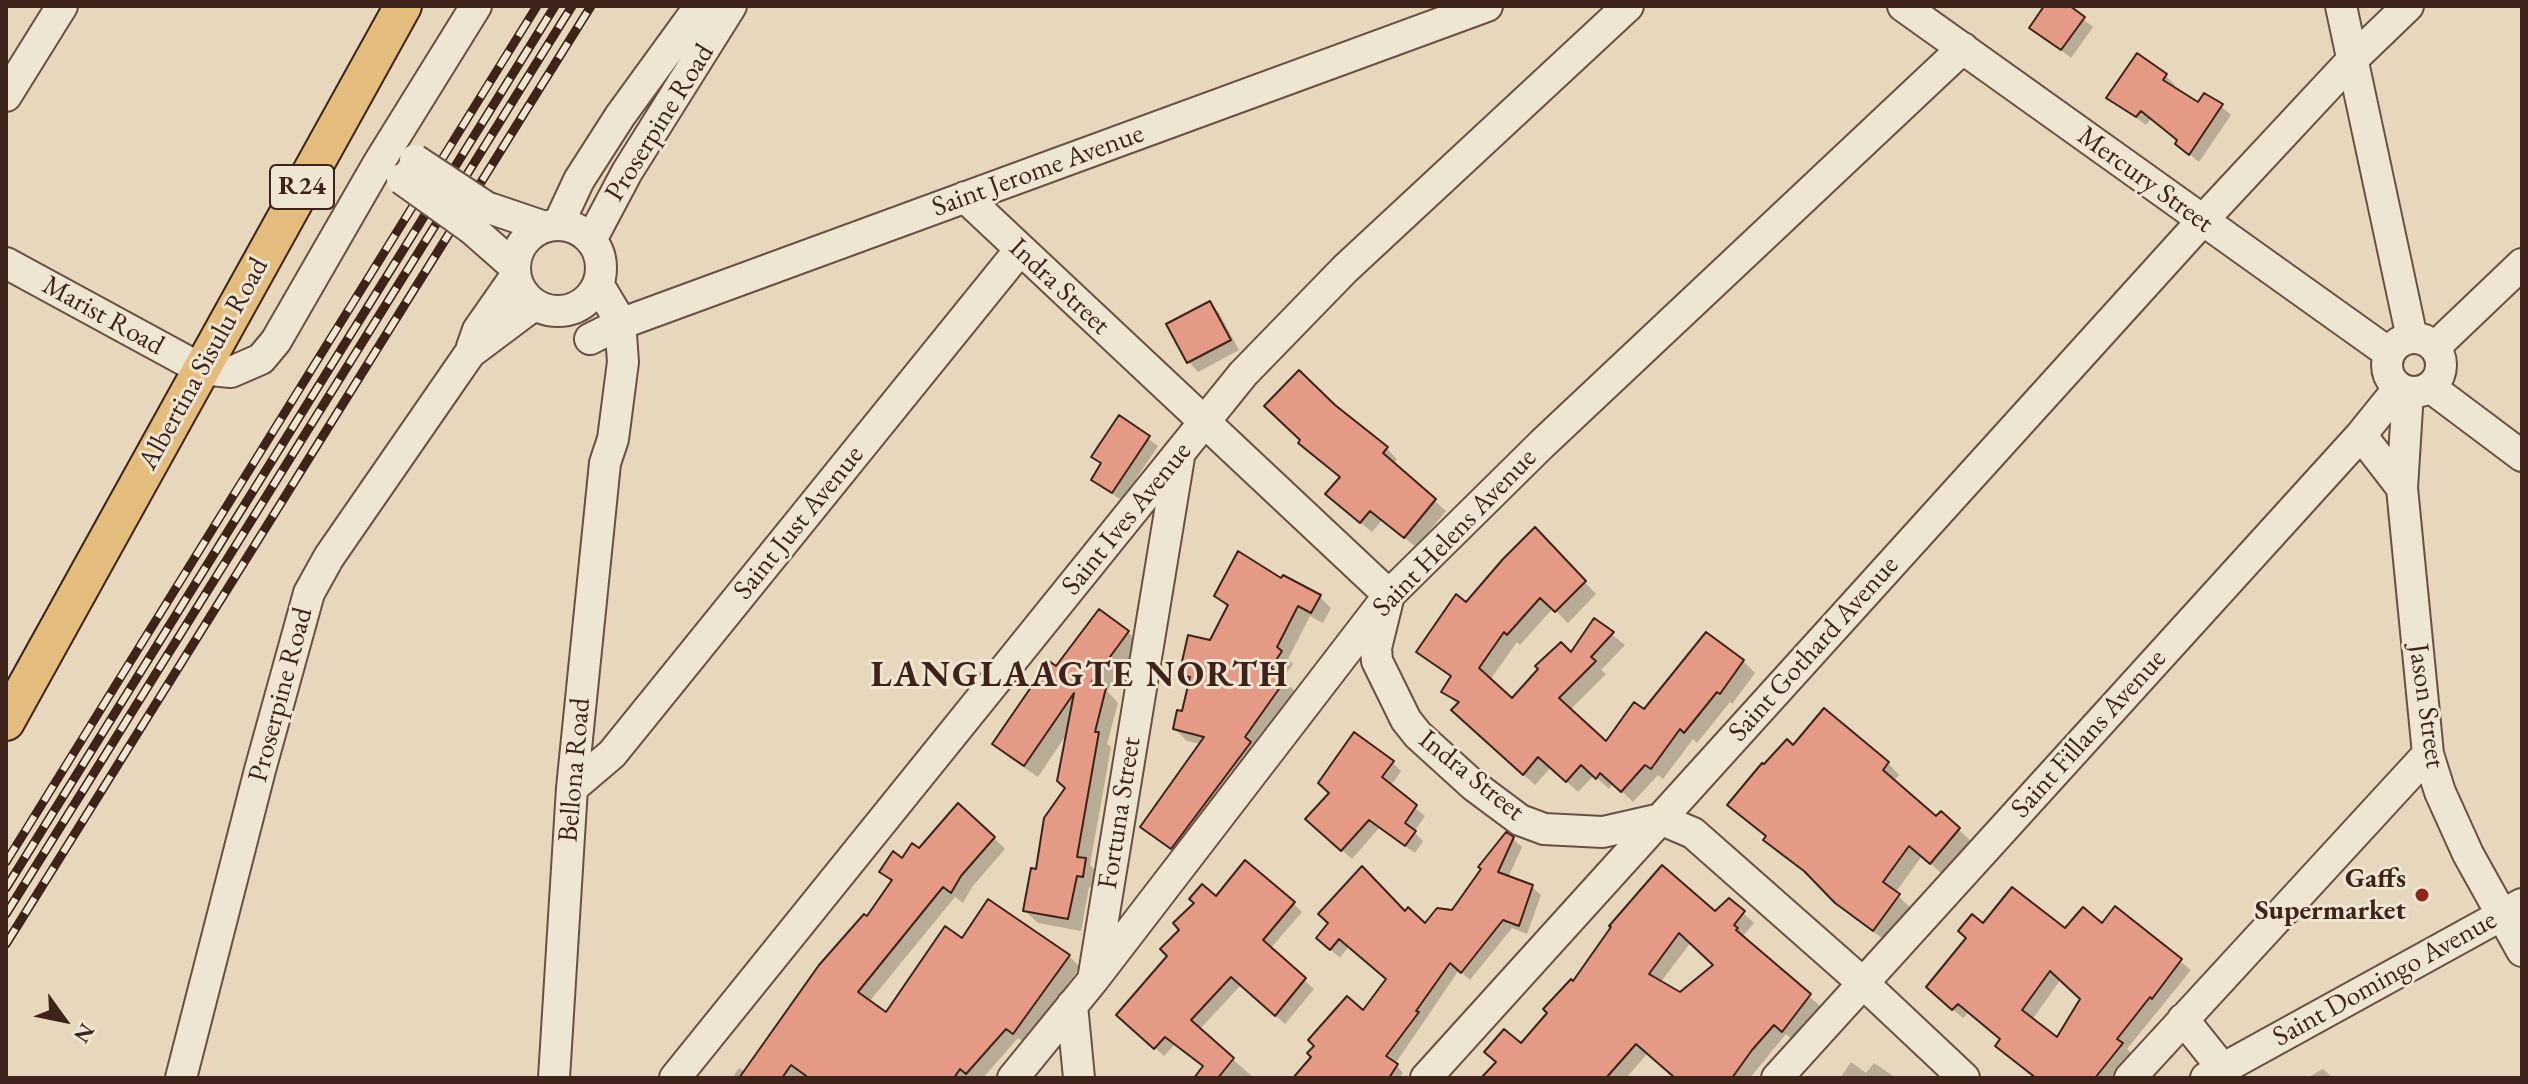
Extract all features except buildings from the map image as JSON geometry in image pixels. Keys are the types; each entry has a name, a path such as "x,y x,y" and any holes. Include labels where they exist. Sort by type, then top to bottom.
{"main road":[{"name":"Albertina Sisulu Road","path":"6,722 403,6"}],"street":[{"path":"6,96 62,6"},
{"path":"201,369 231,372 261,359 276,341 396,162 476,6"},
{"name":"Proserpine Road","path":"181,1078 309,593 329,557 470,353 478,330 514,272 521,245 529,236 551,226 620,116 700,6"},
{"name":"Proserpine Road","path":"591,240 627,172 731,6"},
{"name":"Saint Jerome Avenue","path":"590,339 620,324 1487,6"},
{"name":"Saint Ives Avenue","path":"675,1078 1243,374 1336,279 1628,6"},
{"name":"Mercury Street","path":"1903,6 2202,221 2412,346"},
{"path":"2341,6 2412,346"},
{"name":"Saint Gothard Avenue","path":"1426,1078 2202,221 2353,59 2408,6"},
{"name":"Saint Helens Avenue","path":"1013,1078 1093,980 1389,595 1542,444 1963,48"},
{"path":"396,162 479,218 514,272 518,288 590,339"},
{"name":"Indra Street","path":"965,197 1019,251 1389,595 1376,648 1377,661 1406,720 1418,735 1473,785 1520,820 1544,829 1603,832 1660,819"},
{"path":"479,218 582,232 591,240 601,261 598,284 617,313 620,324"},
{"name":"Saint Just Avenue","path":"572,788 612,754 1019,251"},
{"name":"Marist Road","path":"6,263 201,369"},
{"path":"2522,264 2386,369 2393,383 2412,389 2522,456"},
{"name":"Proserpine Road","path":"470,353 547,309 576,308 590,298 598,284"},
{"name":"Bellona Road","path":"554,1078 572,788 605,463 613,439 621,386 623,341 620,324"},
{"name":"Bellona Road","path":"590,339 598,350 604,378 601,439 605,463"},
{"path":"2412,346 2440,357 2441,368 2438,379 2412,389"},
{"name":"Saint Fillans Avenue","path":"1777,1078 2361,435 2412,389"},
{"name":"Jason Street","path":"2412,389 2402,488 2428,754 2440,792 2468,854 2512,909 2522,951"},
{"path":"2361,435 2402,488"},
{"name":"Fortuna Street","path":"1093,980 1179,456"},
{"path":"2130,1078 2428,754"},
{"path":"1660,819 1693,833 1707,844 1964,1078"},
{"name":"Saint Domingo Avenue","path":"2214,1074 2512,909"},
{"path":"1072,1005 1079,1078"},
{"path":"2183,1019 2214,1074"}],"railway":[{"path":"6,862 537,6"},
{"path":"6,888 555,6"},
{"path":"6,914 572,6"},
{"path":"6,944 591,6"}],"place":[{"name":"Gaffs Supermarket","path":"2422,895"}],"district":[{"name":"LANGLAAGTE NORTH","path":"1080,676"}]}
